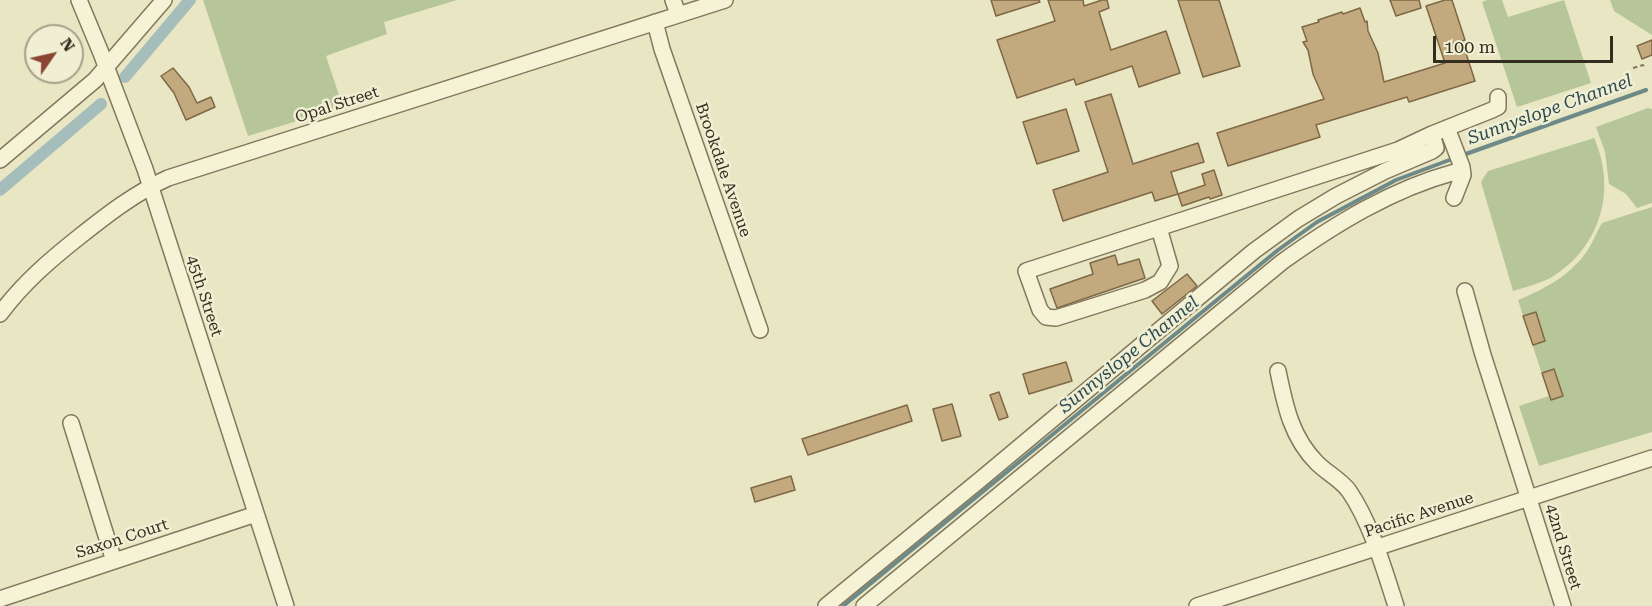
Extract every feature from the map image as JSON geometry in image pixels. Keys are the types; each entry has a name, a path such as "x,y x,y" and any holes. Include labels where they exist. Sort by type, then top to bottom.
{"street":[{"name":"45th Street","path":"79,0 107,68 150,187 286,606"},
{"path":"0,160 91,84 164,0"},
{"name":"Opal Street","path":"0,314 18,291 51,260 121,204 168,178 655,22 676,7 725,0"},
{"name":"Brookdale Avenue","path":"655,22 662,49 760,330"},
{"path":"1159,228 1170,266 1160,282 1145,290 1056,318 1046,317 1040,310 1026,271 1398,150 1498,107 1498,97"},
{"path":"1447,128 1454,146 1458,170 1463,175 1454,198"},
{"path":"826,606 1254,251 1298,219 1336,196 1385,171 1432,151 1436,148 1432,134"},
{"path":"864,606 1282,262 1337,225 1380,202 1458,170"},
{"name":"42nd Street","path":"1465,291 1483,355 1563,606"},
{"path":"1278,371 1287,413 1301,443 1316,462 1347,488 1363,515 1382,560 1396,606"},
{"path":"71,423 114,561"},
{"name":"Pacific Avenue","path":"1197,606 1227,601 1376,548 1652,458"},
{"name":"Saxon Court","path":"0,599 256,514"}],"path":[{"path":"1633,68 1643,65 1645,69"}],"green space":[{"path":"203,0 457,0 384,22 387,34 326,56 343,107 248,136"},
{"path":"1502,0 1508,17 1564,0 1591,83 1517,107 1482,2"},
{"path":"1610,0 1652,0 1652,35 1614,11"},
{"path":"1648,108 1652,109 1652,203 1637,208 1626,194 1609,184 1605,152 1596,127"},
{"path":"1594,138 1601,157 1604,196 1593,233 1569,265 1552,277 1513,291 1481,182 1488,171"},
{"path":"1652,207 1652,432 1539,466 1519,406 1549,396 1518,300 1548,286 1575,266 1589,248 1602,223"}],"building":[{"path":"991,0 1039,0 1040,2 996,16"},
{"path":"1048,0 1083,0 1084,6 1107,0 1109,8 1099,12 1111,50 1166,31 1180,73 1139,87 1132,66 1076,85 1074,79 1017,98 997,40 1055,21"},
{"path":"1178,0 1219,0 1240,66 1203,77"},
{"path":"1390,0 1419,0 1421,8 1396,16"},
{"path":"1452,0 1475,81 1409,102 1407,97 1316,125 1320,137 1228,166 1217,133 1324,99 1313,74 1308,50 1303,42 1307,41 1302,27 1342,12 1343,14 1360,8 1378,53 1384,82 1445,63 1426,6"},
{"path":"1652,40 1652,55 1642,59 1637,46"},
{"path":"173,68 189,87 197,103 211,97 215,107 186,120 174,93 161,76"},
{"path":"1111,94 1133,164 1198,143 1204,162 1171,172 1178,194 1155,201 1152,192 1063,221 1053,190 1108,172 1085,102"},
{"path":"1066,109 1079,151 1037,164 1023,122"},
{"path":"1214,170 1222,195 1182,206 1178,194 1205,185 1202,174"},
{"path":"1115,255 1118,265 1139,259 1145,278 1057,308 1050,289 1093,274 1090,263"},
{"path":"1187,274 1197,286 1162,314 1152,301"},
{"path":"1536,312 1545,341 1533,345 1523,316"},
{"path":"1066,362 1072,381 1029,394 1023,374"},
{"path":"1554,369 1563,396 1551,400 1542,373"},
{"path":"999,392 1008,417 999,420 990,395"},
{"path":"952,404 961,436 942,441 933,409"},
{"path":"907,405 912,421 808,455 802,439"},
{"path":"791,476 795,490 755,502 751,488"}],"waterway":[{"path":"125,77 190,0"},
{"name":"Sunnyslope Channel","path":"1463,155 1646,90"},
{"path":"0,190 101,104"},
{"name":"Sunnyslope Channel","path":"843,606 1278,250 1317,222 1396,180 1452,159"}]}
